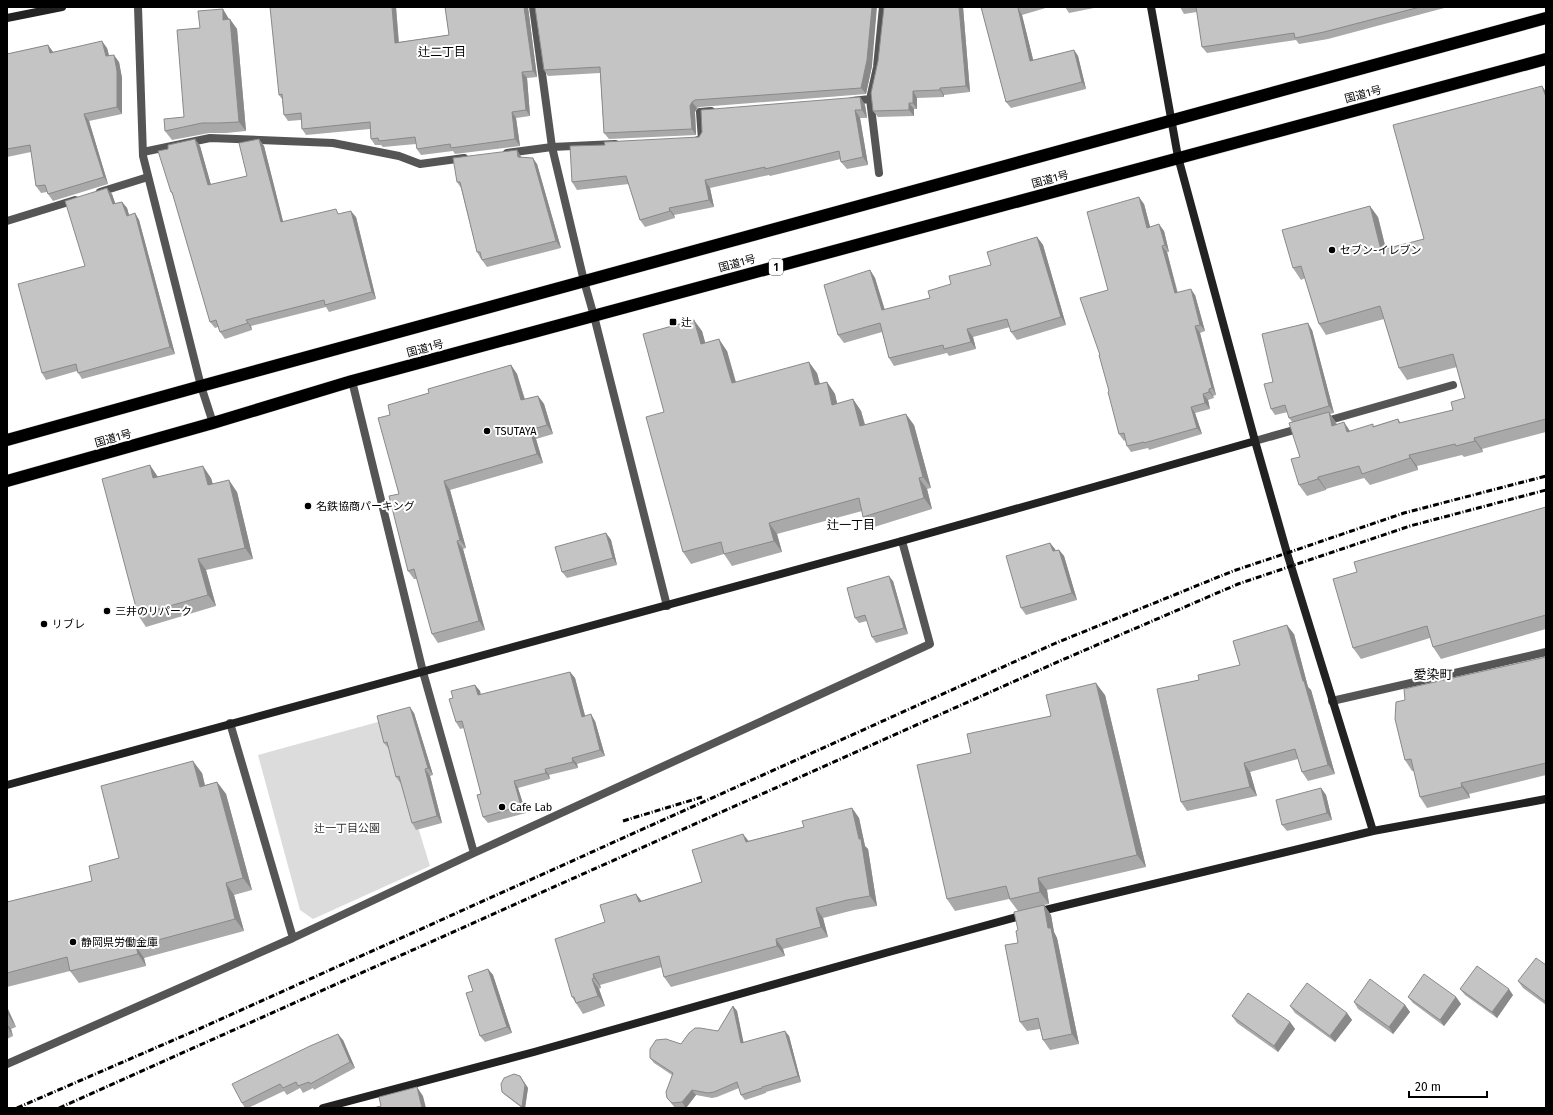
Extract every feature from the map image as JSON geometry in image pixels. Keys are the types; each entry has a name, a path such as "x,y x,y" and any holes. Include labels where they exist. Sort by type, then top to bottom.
{"highway":[{"name":"国道1号","path":"7,440 1546,18"},
{"name":"国道1号","path":"7,481 213,423 352,381 1178,157 1546,59"}],"street":[{"path":"7,18 62,7"},
{"path":"138,7 143,152 201,386 213,423"},
{"path":"533,7 552,147 584,281 666,606"},
{"path":"879,173 870,99 876,67 883,7"},
{"path":"1151,7 1178,157 1255,441 1332,701 1373,831"},
{"path":"847,101 870,99"},
{"path":"686,141 702,140 700,112 716,111"},
{"path":"143,152 210,138 333,143 399,156 420,164 474,157"},
{"path":"497,154 552,147 623,144"},
{"path":"7,221 148,177"},
{"path":"352,381 423,672 474,853"},
{"path":"7,785 902,541 1454,385"},
{"path":"7,1064 293,938 474,853 930,644 902,541"},
{"path":"1332,701 1546,652"},
{"path":"230,723 293,938"},
{"path":"323,1108 534,1052 984,925 1373,831 1546,799"}],"green space":[{"name":"辻一丁目公園","path":"385,720 430,866 313,919 300,910 258,755"}],"building":[{"path":"270,7 392,7 395,43 449,35 445,7 524,7 533,71 522,72 526,110 512,112 515,139 451,148 450,144 417,149 415,137 379,141 378,138 371,139 370,122 302,129 301,113 284,115 282,94 279,95"},
{"path":"535,7 872,7 867,60 861,88 695,100 690,106 692,129 604,133 600,67 544,70"},
{"path":"884,7 959,7 966,86 940,88 940,90 913,91 913,103 909,103 909,110 873,111 871,93 878,61"},
{"path":"981,7 1022,7 1018,8 1030,61 1074,50 1082,82 1006,102"},
{"path":"1196,7 1420,7 1295,38 1294,33 1202,47"},
{"path":"223,9 223,20 230,19 239,122 202,123 165,131 164,119 184,117 177,30 200,28 198,11"},
{"path":"102,41 106,56 114,55 117,71 117,107 84,114 104,177 48,194 45,185 36,186 30,145 7,149 7,54 48,45 50,53"},
{"path":"1542,86 1546,97 1546,419 1474,438 1475,441 1456,446 1455,444 1409,455 1410,458 1362,474 1359,466 1318,477 1318,479 1299,485 1291,459 1300,457 1289,423 1329,412 1332,426 1344,422 1347,432 1373,424 1373,427 1398,419 1399,423 1453,410 1451,402 1465,398 1453,354 1399,368 1380,306 1319,324 1301,266 1293,268 1282,230 1370,206 1381,250 1424,239 1393,125"},
{"path":"860,97 862,110 855,110 863,157 841,162 839,151 765,169 765,167 705,180 709,200 669,208 670,211 640,220 626,176 572,182 570,146 605,145 604,142 699,137 702,132 701,110"},
{"path":"195,139 208,185 247,176 239,143 259,139 281,222 336,209 338,214 351,211 372,292 325,305 324,300 246,320 248,323 220,332 216,320 210,322 172,192 158,151 168,149 168,145"},
{"path":"517,150 518,157 533,158 556,241 482,260 480,252 477,252 460,182 457,182 453,158"},
{"path":"107,188 113,204 122,202 127,216 135,213 170,347 78,373 76,364 42,373 18,284 85,266 65,201"},
{"path":"1139,197 1147,228 1159,224 1165,245 1162,246 1175,293 1191,289 1200,325 1195,326 1212,388 1209,389 1209,392 1203,394 1205,403 1191,407 1197,428 1144,443 1127,446 1124,433 1119,434 1100,355 1080,298 1108,290 1087,212"},
{"path":"1037,237 1061,317 1011,332 1007,319 967,329 971,342 944,349 943,345 889,358 880,323 838,335 824,285 870,270 882,310 930,298 928,291 951,284 949,276 991,265 987,252"},
{"path":"694,320 701,344 719,339 732,383 809,362 815,385 827,382 832,405 853,399 860,426 906,414 923,477 919,478 924,498 863,517 859,498 769,523 774,541 724,554 721,542 683,552 646,417 664,412 643,334"},
{"path":"1308,323 1329,406 1289,418 1285,405 1271,409 1264,384 1273,382 1262,334"},
{"path":"511,365 521,400 538,396 547,425 530,430 537,454 444,481 460,540 457,541 479,621 432,634 414,569 408,571 389,496 399,494 378,418 390,415 388,405 429,393 428,389"},
{"path":"150,465 153,478 203,466 208,485 229,480 245,548 198,559 208,595 138,615 102,479"},
{"path":"1546,507 1546,615 1433,647 1427,626 1353,648 1333,579 1357,572 1354,562"},
{"path":"606,533 613,558 562,572 555,547"},
{"path":"1050,543 1053,551 1059,550 1072,593 1021,608 1006,556"},
{"path":"889,576 904,628 872,637 865,615 855,618 847,588"},
{"path":"1287,625 1328,765 1302,772 1295,749 1244,763 1250,787 1181,802 1157,689 1199,680 1198,675 1240,665 1233,641"},
{"path":"1546,657 1546,763 1461,783 1462,787 1420,797 1411,759 1405,760 1395,719 1396,702 1405,700 1404,689"},
{"path":"570,672 582,717 591,714 600,750 572,758 573,762 545,769 546,773 514,781 521,806 483,817 477,795 481,794 462,721 456,722 449,699 453,698 451,691 475,685 478,695"},
{"path":"1096,683 1137,855 1038,878 1040,892 1010,899 1006,886 947,899 917,765 971,753 967,734 1051,716 1046,695"},
{"path":"410,707 428,768 425,769 437,816 412,823 399,776 396,777 387,742 384,743 377,716"},
{"path":"193,761 200,787 217,782 243,878 226,883 235,919 136,946 138,954 70,971 67,957 7,973 7,902 92,881 89,866 119,858 101,786"},
{"path":"1321,788 1327,813 1282,825 1276,800"},
{"path":"852,808 859,839 861,839 870,896 816,908 821,927 776,939 777,946 664,977 659,956 593,974 594,978 592,979 598,996 576,1003 574,997 572,997 555,939 605,922 600,905 636,894 639,902 702,882 692,850 743,834 746,842 804,827 802,821"},
{"path":"1044,905 1048,928 1051,928 1072,1034 1043,1040 1038,1018 1020,1022 1005,945 1018,943 1016,931 1018,930 1014,912"},
{"path":"1536,958 1546,965 1546,1002 1518,981"},
{"path":"1477,966 1509,989 1492,1012 1460,989"},
{"path":"488,969 507,1027 480,1036 466,993 473,991 468,976"},
{"path":"1424,974 1456,997 1440,1020 1408,997"},
{"path":"1370,979 1405,1005 1389,1027 1354,1002"},
{"path":"1307,983 1347,1013 1330,1036 1290,1006"},
{"path":"1248,993 1290,1022 1274,1046 1232,1016"},
{"path":"733,1006 741,1043 785,1031 798,1076 741,1095 737,1082 714,1092 708,1093 692,1090 682,1102 672,1103 667,1098 666,1092 673,1073 650,1058 650,1049 656,1040 666,1039 681,1044 689,1033 695,1028 718,1031"},
{"path":"338,1034 350,1062 310,1084 309,1082 298,1086 296,1082 283,1088 280,1084 242,1103 232,1084"},
{"path":"514,1074 520,1076 525,1085 522,1107 502,1092 501,1084 504,1078"},
{"path":"417,1087 422,1108 373,1108 381,1106 379,1097"}],"railway":[{"path":"17,1108 199,1029 1056,643 1233,571 1404,513 1546,476"},
{"path":"59,1108 1062,660 1238,584 1410,526 1546,490"},
{"path":"623,821 702,797"}],"place":[{"name":"セブン-イレブン","path":"1332,250"},
{"name":"辻","path":"673,322"},
{"name":"TSUTAYA","path":"487,431"},
{"name":"名鉄協商パーキング","path":"308,506"},
{"name":"三井のリパーク","path":"107,611"},
{"name":"リブレ","path":"44,624"},
{"name":"Cafe Lab","path":"502,807"},
{"name":"静岡県労働金庫","path":"73,942"}],"district":[{"name":"辻二丁目","path":"442,52"},
{"name":"辻一丁目","path":"851,525"},
{"name":"愛染町","path":"1433,674"}]}
